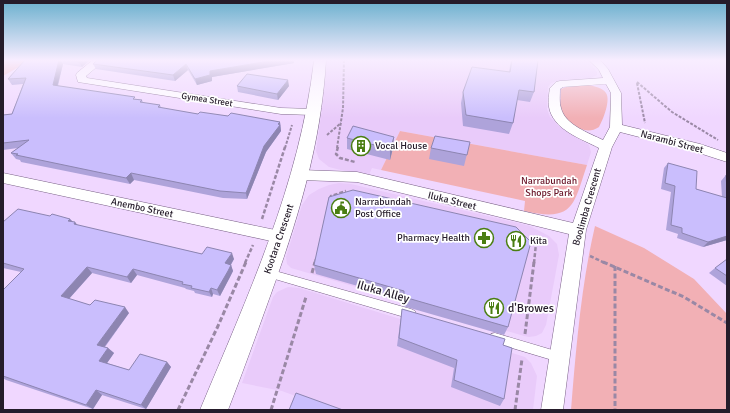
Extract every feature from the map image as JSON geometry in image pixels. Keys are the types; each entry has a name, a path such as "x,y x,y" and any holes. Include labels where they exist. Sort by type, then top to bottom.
{"street":[{"name":"Gymea Street","path":"82,79 269,110 304,112"},
{"name":"Kootara Crescent","path":"214,410 280,237 301,175 304,112 314,79"},
{"name":"Boolimba Crescent","path":"552,410 578,230 606,147 616,127 616,93 610,81"},
{"path":"606,147 570,128 561,121 554,109 555,88 560,84 610,81"},
{"name":"Narambi Street","path":"616,127 695,147 727,158"},
{"name":"Iluka Street","path":"301,175 357,177 578,230"},
{"name":"Anembo Street","path":"3,178 280,237"}],"lane":[{"name":"Iluka Alley","path":"267,272 424,318"},
{"path":"485,336 560,357"}],"path":[{"path":"345,79 340,139 336,154 340,158 359,162"},
{"path":"648,135 637,82 672,112 724,144"},
{"path":"178,410 218,326 258,232 304,112"},
{"path":"327,135 341,123"},
{"path":"329,203 331,196 350,190"},
{"path":"515,410 538,229"},
{"path":"575,249 684,297 727,323"},
{"path":"271,410 310,285 317,255"},
{"path":"615,266 615,410"}],"shaded area":[{"path":"325,79 573,79 551,83 548,87 547,109 550,117 558,125 589,145 591,152 587,165 400,131 381,170 372,168 368,177 329,167 319,159 316,151"},
{"path":"339,183 351,184 530,226 549,236 557,244 559,255 546,325 542,333 536,336 524,336 291,268 287,264 286,257 302,205 309,195 319,189"},
{"path":"288,287 299,288 525,357 531,363 537,376 533,410 333,410 282,391 242,383 273,297 277,292"}],"green space":[{"path":"588,85 603,90 606,93 608,100 599,127 593,130 583,130 568,121 560,113 561,89 569,86"},
{"name":"Narrabundah Shops Park","path":"400,131 587,165 578,191 569,208 562,212 553,214 540,214 524,211 525,201 381,170"},
{"path":"595,226 644,248 694,279 727,314 727,410 571,410 577,341 586,271"}],"building":[{"path":"26,79 54,79 53,85 135,97 133,99 142,100 140,102 160,105 158,107 198,114 200,112 228,116 231,113 280,122 278,124 280,125 264,146 246,193 220,191 131,173 126,178 16,155 18,154 11,153 29,140 3,143 3,115 12,114"},
{"path":"243,79 288,80 277,94 237,86"},
{"path":"468,79 536,79 534,92 519,90 513,123 466,115 463,92"},
{"path":"353,126 394,137 390,149 347,138"},
{"path":"435,136 470,142 467,155 431,148"},
{"path":"668,163 697,171 696,189 727,198 727,236 708,242 682,233 682,228 671,225 675,186 665,183"},
{"path":"353,190 516,227 531,242 508,327 404,297 404,291 314,265 329,197"},
{"path":"18,209 50,216 52,214 70,219 68,221 75,222 74,224 202,254 207,247 232,253 225,263 231,265 217,290 211,288 209,292 191,288 192,286 182,284 183,282 133,269 127,277 87,267 61,296 90,305 95,300 125,307 97,345 108,348 99,361 129,370 140,354 167,362 141,405 96,390 86,405 3,376 3,290 24,269 3,263 3,222"},
{"path":"727,259 727,276 715,268"},
{"path":"402,309 505,339 503,345 512,348 504,399 454,380 457,360 399,338"},
{"path":"296,393 343,410 289,410"}],"place":[{"name":"Vocal House","path":"361,146"},
{"name":"Narrabundah Post Office","path":"341,208"},
{"name":"Pharmacy Health","path":"484,238"},
{"name":"Kita","path":"516,241"},
{"name":"d'Browes","path":"494,308"}]}
